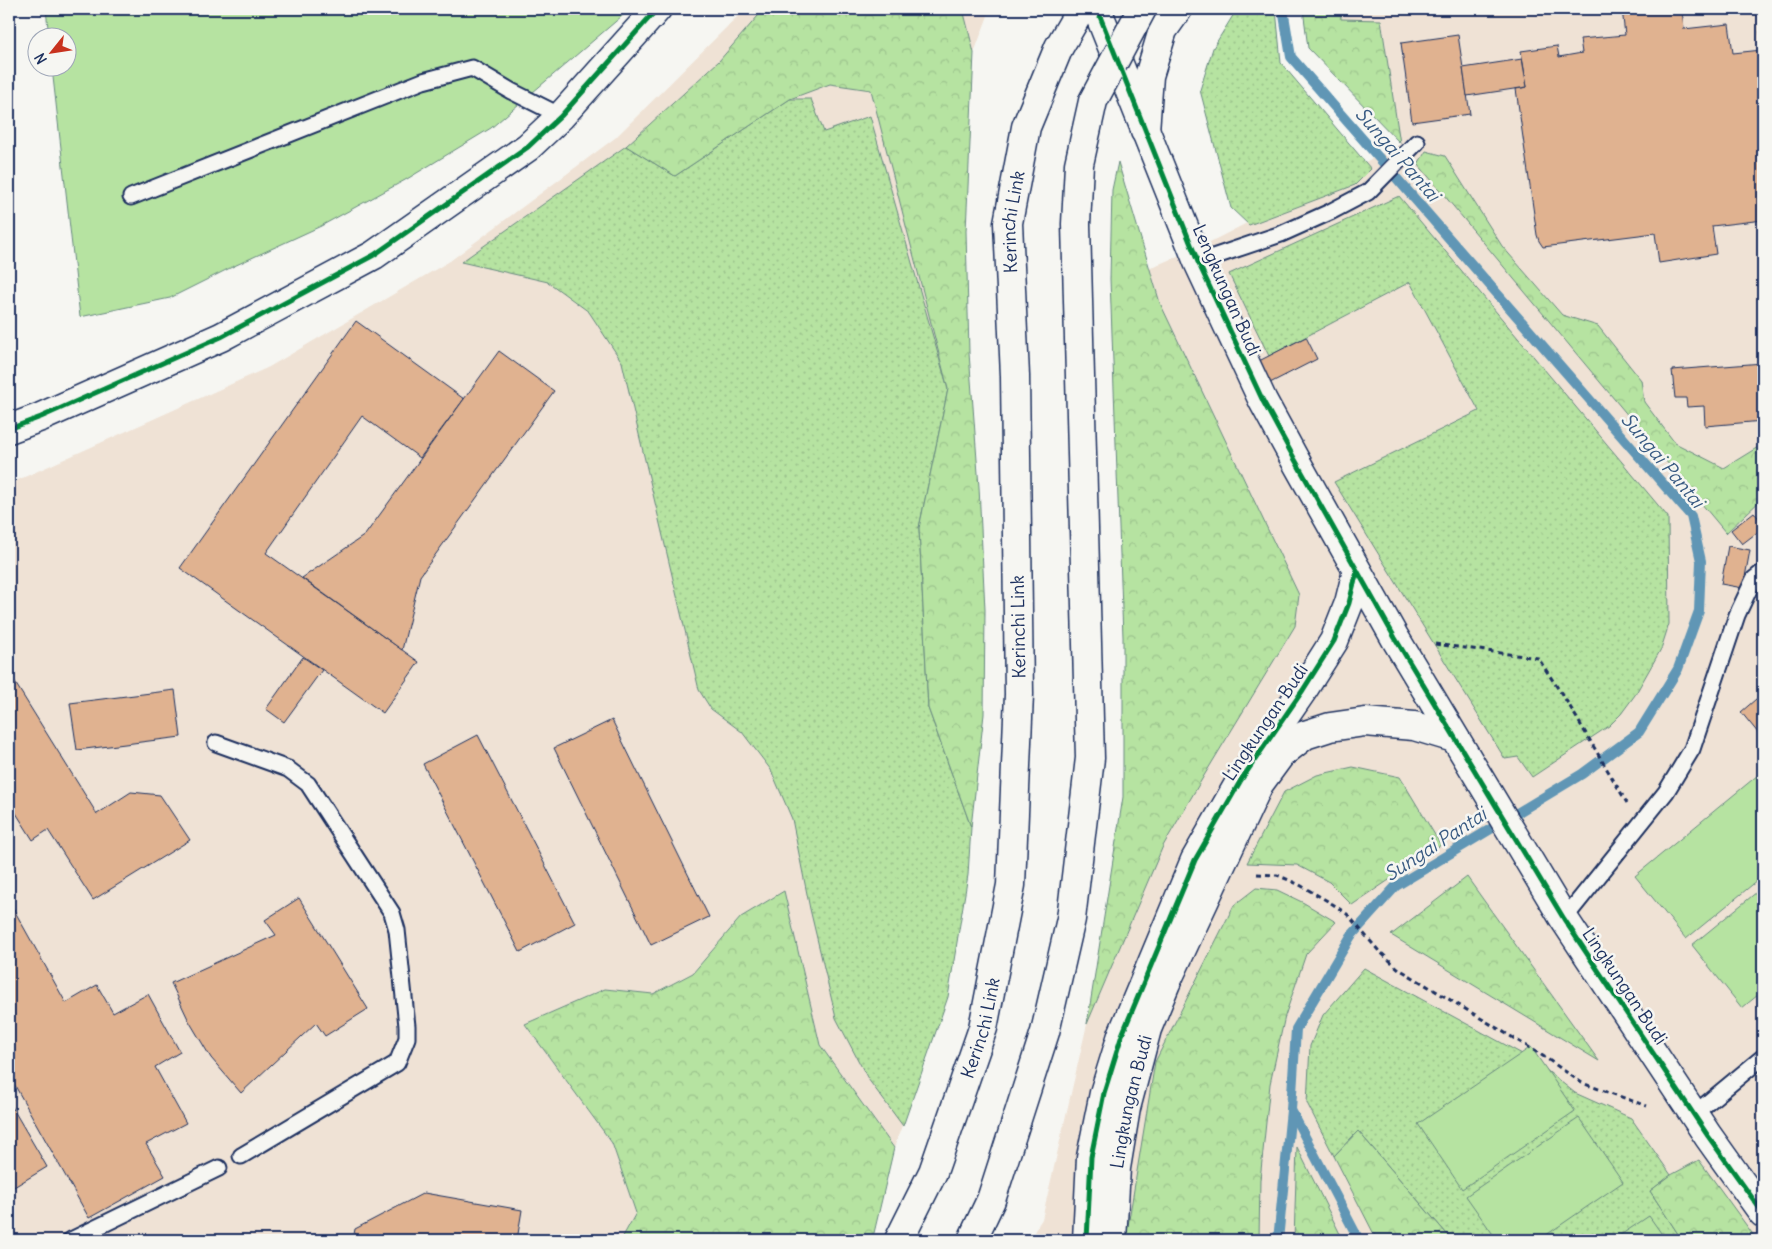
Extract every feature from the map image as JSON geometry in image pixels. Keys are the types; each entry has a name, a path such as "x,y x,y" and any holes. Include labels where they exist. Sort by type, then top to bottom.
{"main road":[{"path":"9,429 41,417 222,337 374,254 528,147 562,116 657,9"},
{"name":"Kerinchi Link","path":"899,1240 934,1172 983,1028 1011,886 1019,694 1015,376 1008,223 1026,127 1059,47 1081,9"},
{"name":"Lengkungan Budi","path":"1097,9 1198,262 1263,401 1357,571"},
{"path":"972,1240 991,1200 1045,1032 1071,919 1090,758 1076,224 1079,164 1093,102 1142,9"},
{"path":"1145,131 1150,76 1162,30 1178,9"},
{"path":"1357,571 1454,738"},
{"name":"Lingkungan Budi","path":"1087,1240 1091,1157 1104,1093 1122,1035 1195,860 1242,780 1334,641 1349,603 1357,571"},
{"name":"Lingkungan Budi","path":"1112,1240 1117,1160 1126,1108 1147,1029 1166,983 1259,784 1281,754 1305,735 1330,727 1365,722 1414,726 1454,738 1564,919 1708,1136 1763,1213"}],"lane":[{"path":"131,197 423,81 472,68 511,92 562,116"},
{"path":"1198,262 1281,234 1368,192 1417,142"},
{"path":"1564,919 1666,792 1692,749 1737,615 1754,579 1763,572"},
{"path":"216,742 288,769 308,784 392,913 397,930 408,1026 407,1038 397,1063 241,1156"},
{"path":"1694,1114 1763,1056"},
{"path":"71,1240 219,1168"}],"path":[{"path":"1395,638 1538,658 1622,794"},
{"path":"1257,874 1277,875 1298,884 1347,914 1378,950 1398,969 1540,1054 1582,1084 1647,1106"}],"shaded area":[{"path":"745,9 985,9 989,13 974,53 966,231 969,353 979,487 985,610 984,714 971,827 968,875 948,997 894,1148 820,1045 784,891 741,917 693,973 653,994 605,989 525,1024 612,1143 636,1213 621,1240 9,1240 9,484 269,367 450,261 615,138"},
{"path":"1341,9 1763,9 1763,1240 1029,1240 1042,1219 1087,1024 1123,797 1123,637 1110,279 1157,265 1210,242 1400,144 1381,21 1340,19"}],"green space":[{"path":"46,9 629,9 491,128 407,179 321,226 170,298 80,317 53,78 78,78 78,28 48,28"},
{"path":"764,9 963,9 974,53 966,231 969,353 979,487 985,610 984,714 971,827 928,708 919,528 948,389 871,90 830,84 790,99 675,176 626,146 719,61"},
{"path":"1237,9 1276,9 1281,63 1371,169 1355,185 1249,225 1231,208 1200,90 1213,48"},
{"path":"1303,9 1341,9 1341,19 1381,20 1400,143 1308,48"},
{"path":"790,99 811,99 824,132 870,116 948,389 919,528 928,708 971,827 968,875 948,997 903,1126 868,1079 836,1018 810,909 792,819 771,770 742,732 711,709 699,690 622,362 589,312 548,282 461,262 626,146 675,176"},
{"path":"1426,151 1445,156 1502,246 1562,315 1598,326 1641,380 1644,402 1675,443 1724,468 1763,444 1763,498 1726,533 1418,164"},
{"path":"1118,162 1160,303 1299,595 1295,626 1163,846 1087,1024 1123,797 1123,637 1110,279 1112,190"},
{"path":"1399,196 1668,517 1669,624 1661,649 1635,695 1609,726 1532,777 1518,757 1505,759 1334,482 1479,411 1410,282 1269,356 1229,274"},
{"path":"1353,767 1400,777 1441,845 1352,905 1329,882 1297,865 1247,863 1284,792 1317,775"},
{"path":"1758,775 1763,781 1763,876 1686,939 1635,876"},
{"path":"1467,877 1599,1061 1391,935"},
{"path":"1763,887 1763,991 1742,1008 1692,945"},
{"path":"1256,888 1277,890 1336,922 1306,954 1285,1016 1270,1084 1260,1180 1259,1240 1127,1240 1155,1062 1234,905"},
{"path":"784,891 820,1045 894,1148 874,1233 870,1240 621,1240 636,1213 612,1143 525,1024 605,989 653,994 693,973 741,917"},
{"path":"1364,968 1535,1061 1575,1093 1631,1118 1671,1175 1650,1191 1682,1240 1452,1240 1358,1131 1334,1156 1307,1103 1310,1046 1323,1015"},
{"path":"1531,1047 1575,1111 1462,1189 1418,1124"},
{"path":"1579,1118 1623,1182 1539,1240 1497,1240 1466,1196"},
{"path":"1358,1131 1452,1240 1377,1240 1334,1156"},
{"path":"1297,1147 1343,1240 1294,1240"},
{"path":"1699,1160 1757,1240 1682,1240 1650,1191 1671,1175"},
{"path":"1649,1216 1666,1240 1613,1240"}],"building":[{"path":"1622,9 1682,9 1684,29 1729,24 1733,53 1762,50 1760,31 1763,31 1763,220 1712,226 1716,254 1659,263 1655,233 1543,247 1539,241 1516,89 1527,87 1521,51 1557,46 1559,57 1582,53 1580,39 1625,35"},
{"path":"1458,35 1470,114 1412,122 1401,43"},
{"path":"1522,59 1527,87 1467,96 1463,68"},
{"path":"356,321 464,399 420,458 362,416 266,553 419,662 383,713 180,568"},
{"path":"1306,337 1317,359 1268,384 1257,362"},
{"path":"499,351 554,391 420,576 402,650 302,578 365,535"},
{"path":"1763,363 1763,421 1705,426 1704,406 1687,407 1686,398 1675,398 1672,370"},
{"path":"1754,512 1763,524 1763,528 1742,544 1731,530"},
{"path":"1728,546 1750,550 1743,588 1721,584"},
{"path":"303,657 322,670 284,722 266,709"},
{"path":"9,673 97,814 131,792 160,795 190,840 93,900 48,830 33,840 9,802"},
{"path":"175,690 181,737 77,750 70,703"},
{"path":"1763,693 1763,739 1741,712"},
{"path":"612,720 709,917 651,945 554,748"},
{"path":"478,735 575,923 520,952 423,764"},
{"path":"299,898 368,1009 325,1036 316,1023 241,1093 211,1058 189,1021 171,983 276,935 265,920"},
{"path":"9,901 66,1003 97,985 113,1013 148,994 180,1052 155,1067 186,1123 146,1144 165,1176 89,1218 9,1075"},
{"path":"9,1102 47,1167 9,1190"},
{"path":"424,1193 522,1210 517,1240 353,1240 355,1229"}],"waterway":[{"name":"Sungai Pantai","path":"1278,1240 1291,1110 1296,1029 1351,936 1396,886 1582,774 1639,732 1678,669 1699,611 1701,561 1691,516 1291,57 1283,9"},
{"path":"1291,1110 1359,1240"}],"cycle path":[{"path":"9,429 41,417 221,337 374,255 528,147 561,116 657,9"},
{"path":"1097,9 1198,262 1263,401 1294,458 1395,638 1564,919 1708,1136 1763,1213"},
{"path":"1087,1240 1091,1157 1104,1093 1122,1035 1195,860 1241,780 1334,641 1349,603 1357,571"}]}
